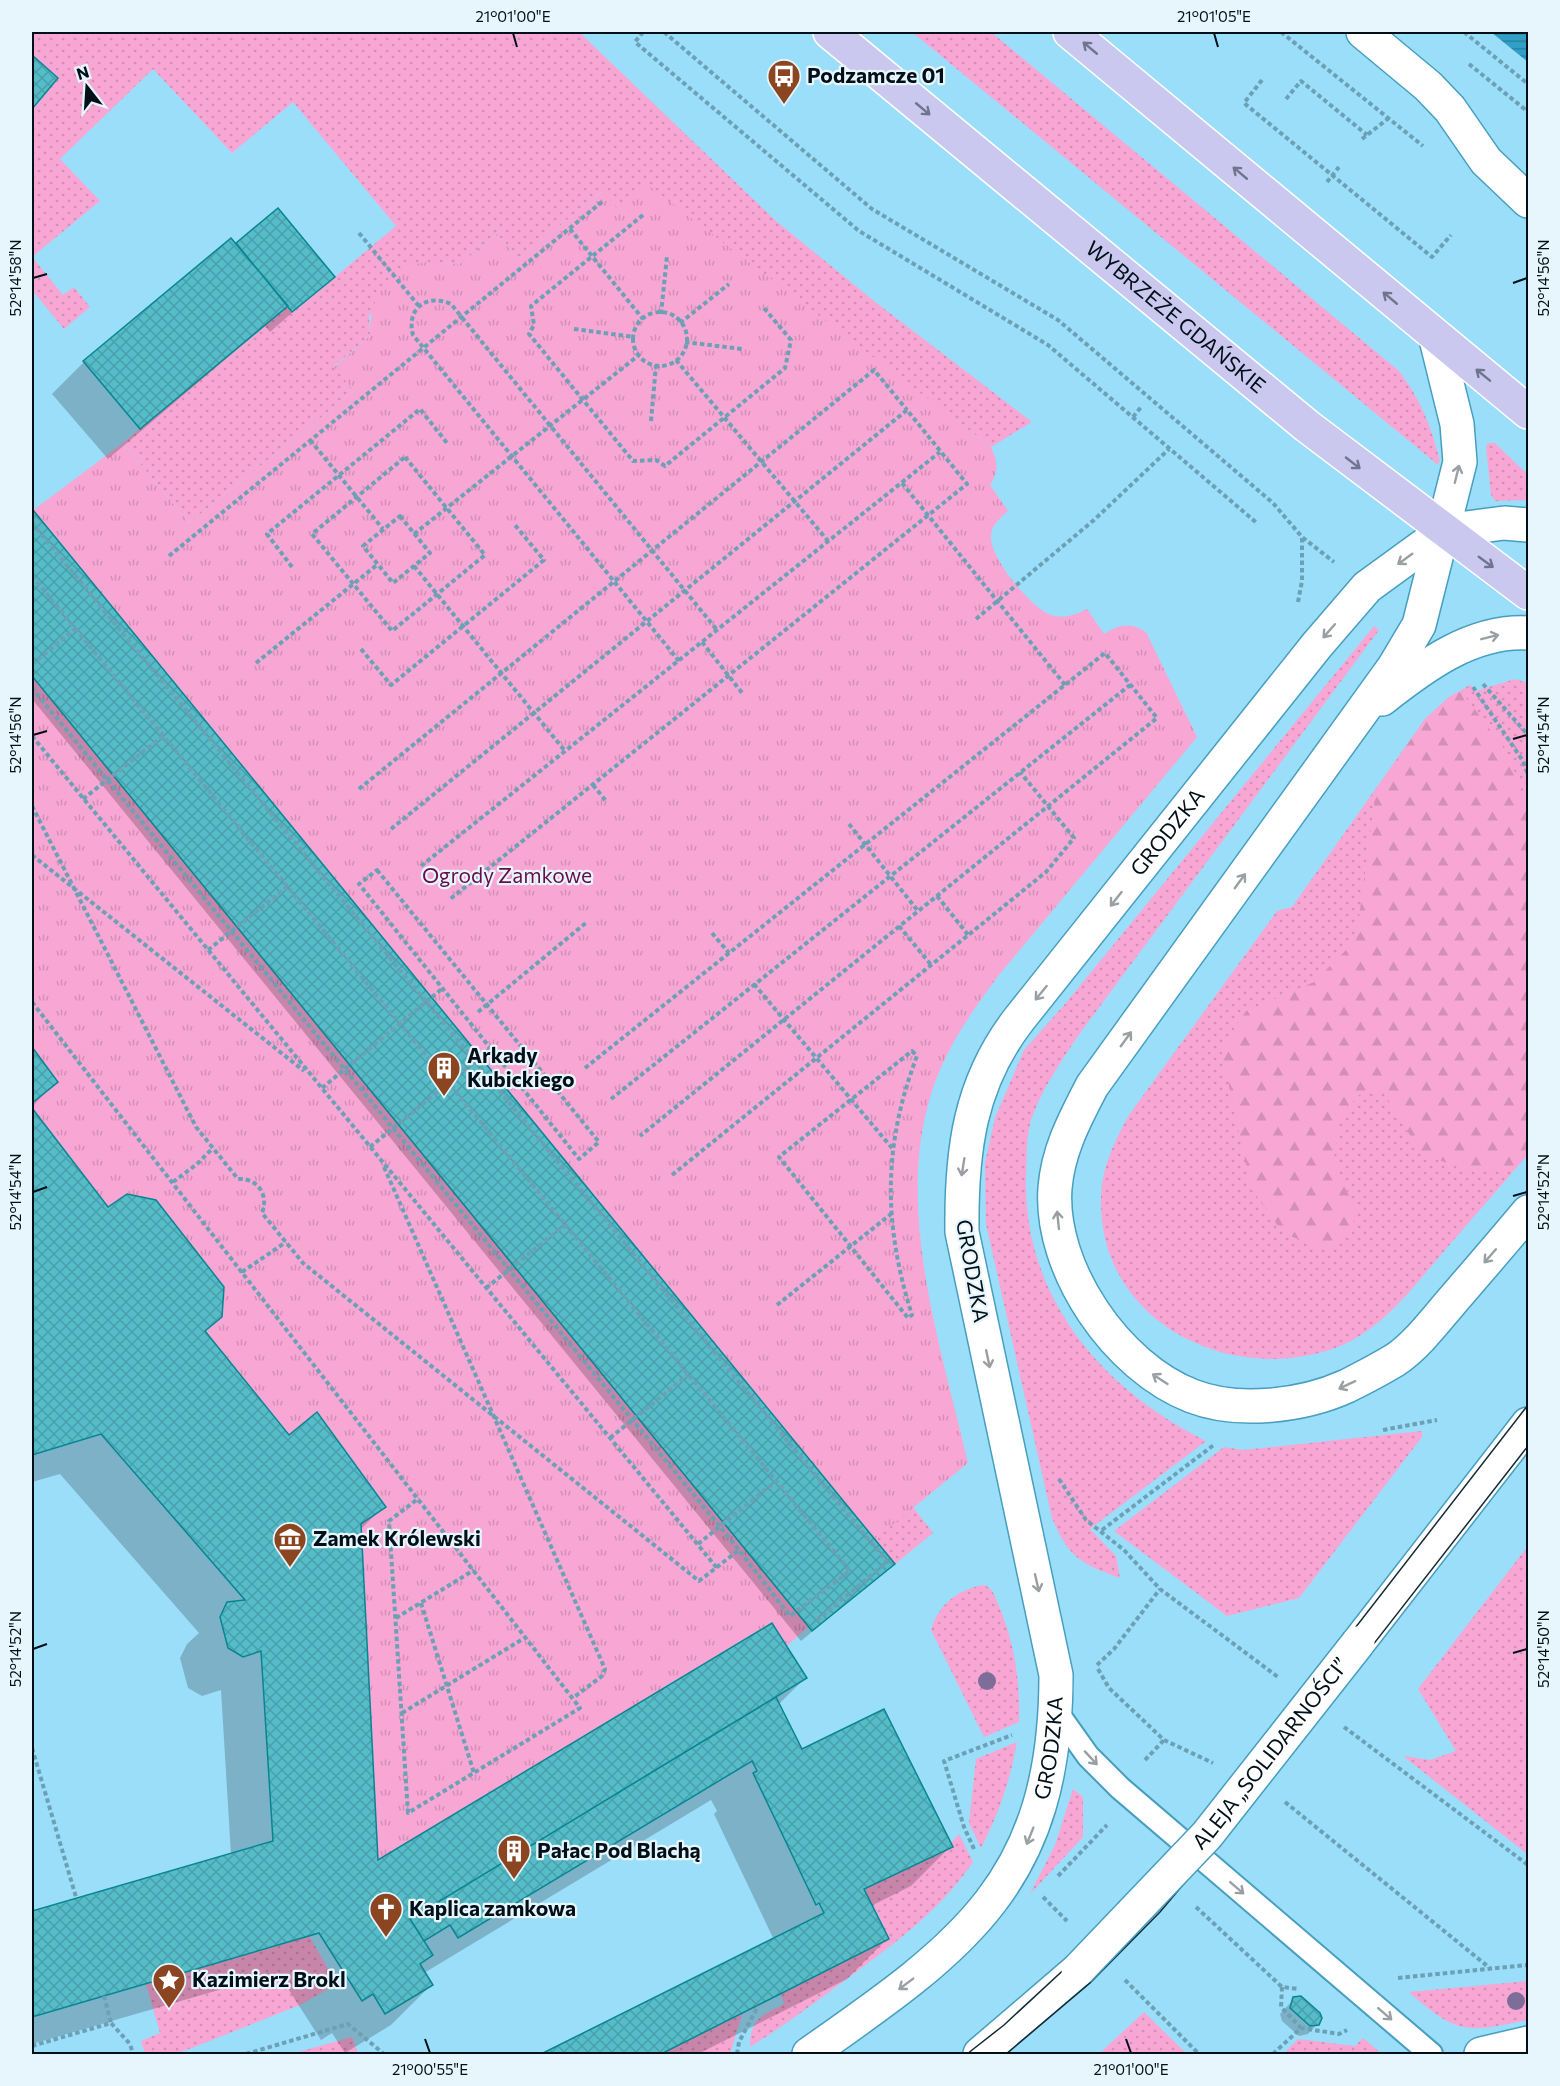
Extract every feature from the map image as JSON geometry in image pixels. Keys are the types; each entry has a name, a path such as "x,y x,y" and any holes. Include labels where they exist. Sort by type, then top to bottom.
{"main road":[{"name":"WYBRZEŻE GDAŃSKIE","path":"830,32 1307,426 1528,593"},
{"path":"1071,32 1528,412"},
{"path":"1363,32 1436,94 1450,109 1486,161 1528,201"},
{"path":"1435,335 1457,424 1460,462 1419,625 1394,667 1092,1086 1064,1144 1059,1160 1055,1190 1059,1234 1072,1276 1087,1305 1148,1371 1165,1383 1207,1400 1259,1404 1319,1397 1348,1385 1396,1359 1433,1323 1528,1212"},
{"name":"GRODZKA","path":"809,2055 928,1968 982,1913 1000,1891 1027,1844 1037,1819 1051,1765 1056,1711 1056,1675 1052,1648 1005,1440 962,1232 961,1176 970,1125 983,1077 999,1045 1317,645 1367,587 1443,531 1504,523 1528,525"},
{"path":"1357,719 1408,679 1470,642 1491,635 1528,633"},
{"name":"ALEJA „SOLIDARNOŚCI”","path":"980,2055 1078,1970 1207,1835 1528,1424"},
{"path":"1480,2055 1528,2043"}],"lane":[{"path":"1056,1711 1088,1756 1120,1788 1431,2055"}],"path":[{"path":"643,32 636,42 859,231 1048,345 1258,524"},
{"path":"664,32 872,209 1058,320 1273,503 1302,537 1324,554"},
{"path":"1281,32 1432,154"},
{"path":"1464,32 1528,84"},
{"path":"1482,75 1527,111 1528,108"},
{"path":"1262,80 1244,103 1432,257 1450,235"},
{"path":"1286,99 1301,81 1367,135"},
{"path":"1362,139 1389,118"},
{"path":"1327,182 1339,167"},
{"path":"169,556 603,201"},
{"path":"643,215 531,306 534,325 529,334 633,461 656,460 665,466 785,368 791,340 764,308"},
{"path":"570,229 643,319"},
{"path":"359,233 418,306"},
{"path":"661,314 667,256"},
{"path":"680,322 729,284"},
{"path":"679,661 413,335 412,316 418,306 433,299 451,304 717,630"},
{"path":"651,312 673,314 686,330 685,352 668,366 646,364 633,348 634,326 643,319 651,312"},
{"path":"574,329 634,337"},
{"path":"686,342 742,349"},
{"path":"414,534 639,355"},
{"path":"676,360 828,541"},
{"path":"651,421 656,365"},
{"path":"359,789 874,370 967,484 449,900"},
{"path":"1133,417 1141,407"},
{"path":"292,567 267,534 420,410 447,443"},
{"path":"391,829 907,410"},
{"path":"310,441 383,529"},
{"path":"976,619 1094,520 1169,448"},
{"path":"421,866 940,452"},
{"path":"405,458 447,508 485,555 392,631 312,534 405,458"},
{"path":"902,483 1065,685"},
{"path":"400,516 414,534 430,553 393,583 363,546 400,516"},
{"path":"32,523 887,1562 815,1622"},
{"path":"361,649 391,685 544,560 514,524"},
{"path":"1297,604 1302,581 1302,537"},
{"path":"256,663 378,564"},
{"path":"414,566 565,751"},
{"path":"32,576 850,1571 790,1616 632,1419 32,688"},
{"path":"32,664 75,629"},
{"path":"702,642 743,694"},
{"path":"585,1068 1104,653 1157,718 640,1136"},
{"path":"1467,677 1523,761 1528,775"},
{"path":"1483,684 1528,735"},
{"path":"611,1099 1130,685"},
{"path":"32,736 717,1568"},
{"path":"83,799 163,736"},
{"path":"672,1175 1046,872 1074,838 1020,772"},
{"path":"593,785 606,801"},
{"path":"32,806 196,1127 238,1179 245,1179 258,1186 264,1198 262,1213 303,1263 699,1581 739,1550"},
{"path":"849,824 918,911"},
{"path":"32,855 312,1077"},
{"path":"377,870 600,1142 579,1159 443,988 359,884 377,870"},
{"path":"208,950 287,887"},
{"path":"937,896 969,936"},
{"path":"478,1012 587,922"},
{"path":"899,926 932,966"},
{"path":"712,933 729,953"},
{"path":"754,984 892,1149"},
{"path":"322,1088 443,988"},
{"path":"32,1002 419,1498 580,1708 408,1813 389,1521 419,1498"},
{"path":"370,1147 491,1048"},
{"path":"912,1051 917,1056 906,1086 892,1149 891,1214 899,1271 912,1315 908,1318 779,1157 912,1051"},
{"path":"173,1182 197,1164 213,1148"},
{"path":"381,1160 605,1669 602,1676 573,1698"},
{"path":"777,1305 891,1214"},
{"path":"486,1288 565,1225"},
{"path":"243,1272 286,1242"},
{"path":"610,1438 688,1375"},
{"path":"1383,1430 1437,1420"},
{"path":"1102,1530 1220,1440"},
{"path":"1054,1473 1086,1520 1102,1530 1124,1550 1160,1589 1114,1648"},
{"path":"698,1544 776,1481"},
{"path":"396,1618 474,1569"},
{"path":"421,1603 474,1773"},
{"path":"402,1713 526,1637"},
{"path":"1096,1665 1109,1688 1164,1740 1217,1765"},
{"path":"976,1853 964,1827 944,1761 1013,1734"},
{"path":"1138,1768 1164,1740"},
{"path":"32,1748 76,1898"},
{"path":"1279,1797 1491,1969"},
{"path":"1391,1979 1528,1965"},
{"path":"1282,1987 1281,2007 1301,2028 1339,2034 1347,2030"},
{"path":"104,1996 111,2023 130,2044 133,2055"},
{"path":"737,2055 739,2042 758,2006"},
{"path":"32,2046 111,2023"},
{"path":"248,2054 348,2024 384,2055"},
{"path":"1273,2055 1301,2028"}],"green space":[{"path":"32,32 579,32 776,221 874,301 1032,422 991,447 870,356 756,447 602,192 518,259 497,234 459,265 446,262 369,315 370,336 334,366 354,391 189,523 123,443 288,306 293,312 396,226 293,102 232,153 153,69 60,159 100,201 32,257 32,109 58,79 32,55"},
{"path":"912,32 991,32 1399,371 1424,414 1440,462 1437,464"},
{"name":"Ogrody Zamkowe","path":"648,185 991,447 996,466 990,485 1008,511 994,525 991,537 997,557 1014,582 1033,603 1051,615 1069,616 1087,609 1104,634 1114,628 1125,626 1136,627 1146,632 1197,737 999,975 955,1040 943,1063 927,1111 919,1160 918,1211 923,1262 932,1314 968,1463 875,1539 895,1564 812,1631 808,1627 787,1646 772,1623 378,1860 361,1524 386,1506 317,1412 289,1435 205,1331 222,1317 224,1287 156,1201 127,1194 108,1207 32,1108 32,1103 58,1082 32,1047 32,511 123,443 189,523 354,391 334,367 370,336 371,317 376,300 383,286 394,275 407,267 422,263 440,262 459,265 497,234 518,259 602,192 617,208"},
{"path":"32,257 63,295 74,287 90,307 64,329 32,290"},
{"path":"1489,443 1495,443 1528,475 1528,500 1495,501 1491,495 1486,446"},
{"path":"1374,626 1379,630 1076,1039 1044,1091 1032,1117 1027,1146 1028,1218 1038,1260 1054,1298 1075,1334 1102,1366 1133,1394 1168,1420 1206,1441 1090,1529 1116,1556 1120,1578 1085,1563 1070,1551 1052,1518 986,1224 985,1163 995,1118 1024,1050 1065,1004"},
{"path":"1515,679 1528,683 1528,1154 1397,1305 1354,1339 1338,1347 1297,1357 1256,1358 1216,1351 1179,1335 1147,1311 1123,1281 1107,1244 1101,1201 1103,1178 1109,1156 1123,1125 1277,911 1292,907 1425,719 1449,697 1470,685 1476,691"},
{"path":"1461,691 1503,747 1528,800 1528,1154 1515,1169 1460,1168 1421,1153 1384,1093 1361,1093 1340,1116 1334,1159 1355,1210 1352,1234 1324,1250 1283,1233 1251,1188 1221,1049 1246,1011 1314,982 1356,940 1376,789 1425,719 1449,697"},
{"path":"1422,1431 1422,1437 1299,1598 1227,1616 1114,1531 1224,1447 1243,1450"},
{"path":"913,1507 933,1533 895,1564 851,1510"},
{"path":"1528,1546 1528,1847 1526,1853 1403,1756 1430,1760 1456,1751 1418,1689"},
{"path":"983,1585 993,1593 1009,1634 1017,1677 1019,1707 1019,1722 984,1737 931,1630 938,1613 950,1600 965,1591"},
{"path":"1017,1742 1003,1796 981,1848 969,1823 976,1759"},
{"path":"1073,1789 1083,1797 1083,1837 1030,1894 1055,1845"},
{"path":"959,1834 973,1862 947,1895 902,1937 802,2012 750,2047 752,2030 758,2020 784,2004 781,1994 888,1939 864,1889 952,1847 951,1843"},
{"path":"309,1936 337,1984 300,2005 192,2048 173,2054 145,2054 141,2041 160,2033 146,1984"},
{"path":"1528,1981 1528,2020 1491,2027 1464,2027 1452,2023 1440,2017 1409,1992"},
{"path":"1144,2012 1187,2054 1099,2054"},
{"path":"742,2014 730,2054 661,2054"},
{"path":"352,2037 358,2054 291,2054"},
{"path":"1363,2038 1382,2054 1283,2054 1298,2039 1355,2046"}],"water":[{"path":"1491,32 1528,32 1528,62"}],"building":[{"path":"32,55 58,78 32,109"},
{"path":"278,208 335,277 292,312 236,243"},
{"path":"231,238 288,306 140,429 83,361"},
{"name":"Arkady Kubickiego","path":"33,510 895,1564 812,1631 32,676"},
{"path":"32,1047 58,1082 32,1103"},
{"name":"Zamek Królewski","path":"32,1108 108,1207 127,1194 156,1200 224,1287 222,1317 205,1331 289,1435 317,1412 386,1507 361,1524 378,1860 772,1623 807,1678 410,1919 433,1955 420,1964 433,1985 385,2014 373,1994 362,2001 319,1933 32,2017 32,1911 273,1841 261,1651 243,1657 228,1648 220,1617 227,1602 245,1600 101,1434 32,1455"},
{"name":"Pałac Pod Blachą","path":"776,1697 802,1749 884,1709 953,1847 864,1889 889,1939 661,2054 541,2054 824,1913 819,1903 816,1905 753,1773 757,1771 752,1761 458,1938 450,1925 424,1941 410,1919"},
{"path":"1301,1996 1320,2013 1322,2018 1319,2025 1310,2026 1290,2008 1293,1997"}],"tram line":[{"path":"967,2054 1004,2025 1071,1963 1200,1828 1528,1405"},
{"path":"1006,2054 1090,1983 1160,1912 1220,1841 1528,1446"}],"place":[{"name":"Podzamcze 01","path":"784,105"},
{"name":"Arkady Kubickiego","path":"444,1097"},
{"name":"Zamek Królewski","path":"290,1568"},
{"name":"Pałac Pod Blachą","path":"514,1880"},
{"name":"Kaplica zamkowa","path":"386,1938"},
{"name":"Kazimierz Brokl","path":"169,2009"}]}
